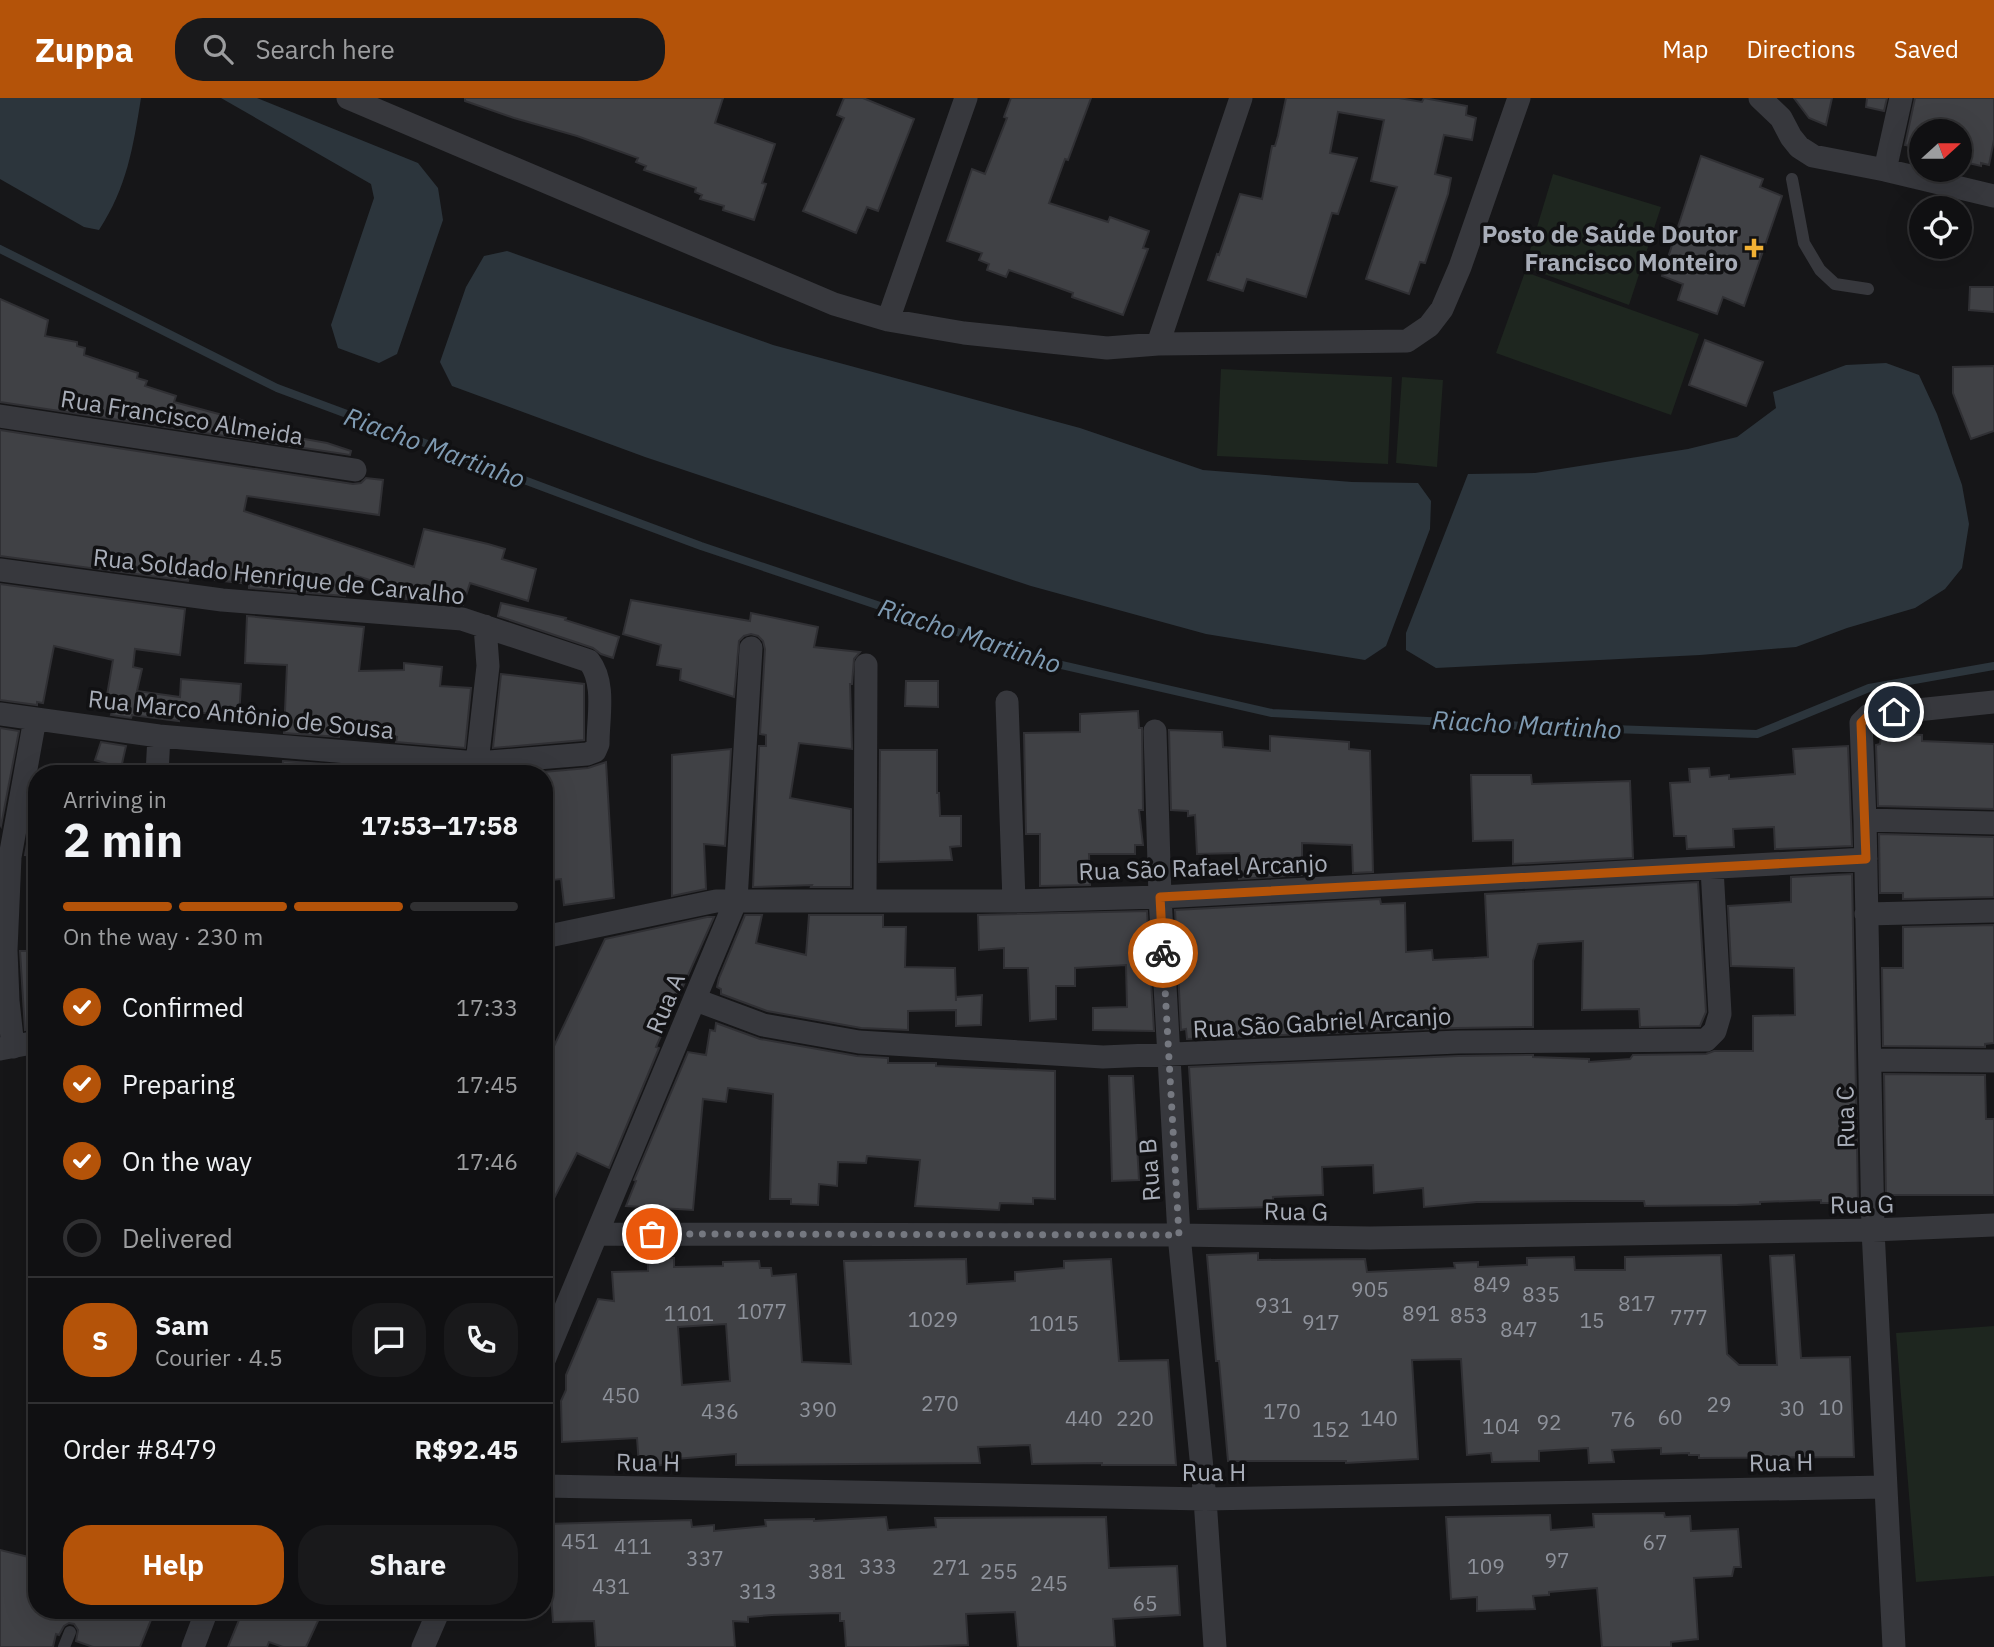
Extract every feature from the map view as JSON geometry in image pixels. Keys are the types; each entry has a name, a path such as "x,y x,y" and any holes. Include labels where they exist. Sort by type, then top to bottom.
{"street":[{"path":"348,98 834,304 888,320 964,333 1107,348 1158,344 1407,341 1429,326 1442,309 1460,267 1519,98"},
{"path":"888,320 966,98"},
{"path":"1158,344 1241,98"},
{"path":"1760,98 1783,108 1791,137 1813,156 1994,196"},
{"path":"1885,170 1901,98"},
{"name":"Rua Francisco Almeida","path":"0,416 355,470"},
{"name":"Rua Soldado Henrique de Carvalho","path":"0,570 222,600 462,619 589,660"},
{"path":"475,765 488,666 485,626"},
{"name":"Rua A","path":"553,1339 736,900 751,648"},
{"name":"Rua Marco Antônio de Sousa","path":"499,765 595,751 598,744 600,682 589,660"},
{"path":"865,900 866,665"},
{"path":"1007,702 1014,901"},
{"name":"Rua C","path":"1894,1647 1873,1230 1861,723 1865,717 1994,702"},
{"name":"Rua Marco Antônio de Sousa","path":"0,714 159,736 445,765"},
{"path":"28,1044 7,1048 5,856 35,719"},
{"name":"Rua B","path":"1155,731 1160,897 1179,1235 1205,1499 1215,1647"},
{"path":"157,765 159,736"},
{"path":"1865,820 1994,823"},
{"name":"Rua São Rafael Arcanjo","path":"553,934 716,901 1014,901 1160,897 1866,859"},
{"name":"Rua São Gabriel Arcanjo","path":"696,1000 763,1025 859,1042 1102,1057 1458,1042 1706,1040 1715,1031 1720,1014 1712,868"},
{"path":"1866,914 1994,911"},
{"path":"1870,1060 1994,1062"},
{"name":"Rua G","path":"597,1234 1370,1238 1873,1230 1994,1225"},
{"name":"Rua H","path":"553,1486 1205,1499 1885,1487"},
{"path":"193,1647 204,1619"},
{"path":"423,1647 435,1619"}],"lane":[{"path":"1792,179 1804,243 1821,270 1835,284 1868,289"},
{"path":"64,1647 69,1632"}],"shaded area":[{"path":"0,98 141,98 132,150 122,183 99,230 84,227 0,179"},
{"path":"221,98 257,98 418,163 438,188 443,220 397,354 379,363 338,348 331,325 374,198 371,184"},
{"path":"1553,174 1661,207 1629,305 1525,267"},
{"path":"507,251 773,345 1080,428 1203,470 1352,482 1418,483 1431,501 1430,529 1386,646 1365,660 1206,634 1031,586 645,457 452,386 440,362 466,287 484,256"},
{"path":"1525,272 1699,334 1671,415 1496,353"},
{"path":"1886,363 1919,375 1937,414 1962,485 1969,524 1962,568 1945,589 1915,608 1847,628 1796,647 1700,655 1436,668 1406,650 1406,633 1468,474 1535,473 1688,449 1737,437 1776,408 1773,392 1846,365"},
{"path":"1221,369 1392,377 1388,464 1217,456"},
{"path":"1402,377 1443,380 1437,467 1396,463"},
{"path":"1994,1326 1994,1576 1916,1582 1896,1333"}],"building":[{"path":"465,98 723,98 715,123 775,144 762,183 766,184 754,220 723,210 724,206 700,199 702,195 695,192 696,188 644,170 646,166 636,162 638,158 577,136 514,118 465,101"},
{"path":"844,98 863,98 914,119 878,211 867,207 856,233 803,211 844,118 837,115"},
{"path":"1011,98 1091,98 1049,203 1108,222 1110,217 1149,231 1143,248 1148,249 1123,315 1072,297 1073,293 1009,270 1006,277 987,270 989,264 979,260 982,253 947,241 972,169 985,174 1007,118 1004,117"},
{"path":"1286,98 1399,98 1422,102 1424,98 1467,106 1466,115 1476,118 1472,140 1444,135 1435,174 1451,178 1448,194 1425,263 1420,262 1409,294 1366,279 1397,187 1371,181 1384,120 1338,112 1330,153 1357,158 1338,214 1332,213 1306,297 1247,279 1243,291 1208,280 1240,194 1262,199 1272,146 1275,146 1278,136"},
{"path":"1794,98 1832,98 1826,125 1809,118"},
{"path":"1867,98 1887,98 1884,111 1866,107"},
{"path":"1915,98 1994,98 1994,140 1989,165 1972,164 1972,119 1911,119"},
{"path":"1909,126 1909,146 1905,145"},
{"path":"1701,156 1763,179 1760,187 1782,196 1744,306 1723,297 1717,314 1678,300 1683,284 1662,276"},
{"path":"1970,287 1994,287 1994,312 1969,310"},
{"path":"0,299 48,320 45,336 77,342 77,346 85,348 84,355 138,373 137,378 147,381 145,386 176,396 174,402 245,421 243,428 327,443 351,451 350,455 0,402"},
{"path":"1705,340 1763,362 1746,406 1689,385"},
{"path":"1994,366 1994,431 1971,439 1953,393 1953,367"},
{"path":"0,430 353,484 361,483 366,478 383,480 379,515 247,496 244,511 414,567 424,529 505,549 502,559 536,569 528,601 470,583 463,605 405,599 407,592 348,573 345,596 249,588 249,584 189,577 188,581 0,556"},
{"path":"0,584 185,609 180,655 135,649 133,667 142,669 137,691 180,697 181,679 241,684 239,717 179,710 179,721 111,715 113,709 105,707 113,660 54,646 43,703 37,702 37,705 0,700"},
{"path":"631,600 750,621 751,613 818,627 814,647 860,652 854,659 850,684 852,749 799,743 790,798 851,809 851,887 753,887 759,746 766,746 766,735 760,734 765,649 763,641 751,634 739,641 734,697 680,680 681,669 657,665 661,645 623,634"},
{"path":"501,603 566,618 565,620 619,637 613,658 593,648 498,616"},
{"path":"247,616 364,627 359,671 404,670 404,663 442,667 440,686 471,688 465,748 396,742 397,737 340,731 339,737 284,733 287,665 245,663"},
{"path":"501,674 584,684 584,740 493,748"},
{"path":"906,681 938,681 938,707 905,706"},
{"path":"1138,711 1139,728 1142,728 1143,810 1139,810 1143,845 1135,845 1135,854 1089,854 1090,885 1040,886 1040,834 1026,834 1024,733 1080,732 1080,714"},
{"path":"0,728 19,731 1,826 0,824"},
{"path":"1169,730 1222,732 1223,747 1270,751 1270,736 1349,742 1349,749 1370,751 1373,872 1353,873 1352,845 1302,843 1302,875 1239,879 1239,853 1197,854 1195,815 1188,816 1188,811 1171,810"},
{"path":"1881,733 1922,735 1922,741 1994,744 1994,809 1878,806 1876,745 1880,744"},
{"path":"101,742 126,746 122,765 95,760"},
{"path":"1848,746 1852,846 1775,849 1774,827 1733,829 1734,847 1687,849 1686,836 1674,836 1670,783 1690,782 1689,769 1709,768 1710,777 1729,775 1729,779 1795,774 1793,749"},
{"path":"731,749 725,846 704,844 706,889 672,896 672,755"},
{"path":"880,750 937,750 940,816 961,816 961,846 950,847 952,860 879,862"},
{"path":"283,761 338,765 283,765"},
{"path":"606,762 614,898 564,905 561,879 553,880 553,771 588,768"},
{"path":"1471,775 1531,775 1532,784 1630,781 1633,858 1513,864 1513,840 1473,841"},
{"path":"1879,834 1994,837 1994,897 1903,899 1903,893 1880,893"},
{"path":"1852,874 1858,1203 1821,1203 1821,1200 1737,1205 1645,1206 1644,1201 1572,1201 1477,1202 1424,1207 1423,1188 1374,1193 1373,1165 1322,1167 1323,1195 1273,1197 1274,1207 1198,1209 1189,1067 1533,1055 1589,1059 1589,1062 1630,1059 1633,1055 1753,1051 1753,1016 1795,1015 1794,968 1731,966 1728,906 1791,902 1791,877"},
{"path":"1698,882 1706,1012 1700,1026 1640,1027 1639,1009 1582,1010 1583,941 1538,944 1533,961 1533,1027 1187,1039 1186,1029 1181,1030 1175,910 1380,899 1381,904 1405,903 1406,952 1432,950 1433,960 1474,958 1488,957 1485,894"},
{"path":"1147,911 1154,1031 1093,1030 1093,1008 1127,1007 1126,965 1075,968 1075,986 1056,986 1056,1019 1030,1021 1028,968 1004,968 1004,948 979,950 978,915"},
{"path":"745,915 762,915 756,943 806,955 809,915 883,915 883,927 906,927 905,967 955,968 956,1001 956,997 982,995 981,1025 956,1026 956,1010 908,1011 908,1030 861,1028 767,1011 721,994 721,989 717,987 719,978"},
{"path":"714,917 656,1047 659,1048 609,1168 577,1153 553,1200 553,1048 605,939"},
{"path":"1994,925 1994,1043 1985,1044 1985,1047 1883,1046 1882,968 1903,968 1903,927"},
{"path":"20,951 28,951 28,1030 25,1030"},
{"path":"716,1023 760,1039 857,1056 888,1058 888,1063 936,1063 936,1066 1055,1071 1055,1199 1033,1198 1033,1204 1000,1203 999,1210 915,1206 920,1160 867,1156 866,1163 838,1162 837,1186 819,1184 818,1205 791,1204 791,1199 770,1199 773,1094 728,1088 726,1102 703,1099 693,1210 626,1206 636,1181 634,1180 688,1052 706,1055 710,1030 715,1031"},
{"path":"1884,1074 1985,1075 1986,1119 1994,1119 1994,1195 1886,1195"},
{"path":"1109,1076 1133,1076 1139,1180 1112,1181"},
{"path":"1258,1253 1258,1260 1365,1259 1367,1272 1455,1268 1454,1263 1478,1262 1478,1267 1527,1265 1527,1258 1574,1257 1575,1270 1625,1270 1625,1257 1721,1255 1727,1354 1739,1365 1777,1365 1770,1256 1794,1255 1801,1358 1850,1357 1854,1457 1699,1458 1699,1455 1689,1453 1661,1454 1661,1448 1612,1450 1614,1462 1589,1463 1588,1448 1539,1451 1539,1461 1492,1462 1491,1453 1467,1455 1461,1359 1412,1360 1418,1459 1346,1463 1228,1461 1207,1255"},
{"path":"648,1258 674,1258 674,1267 723,1266 723,1262 759,1261 760,1268 771,1268 772,1276 796,1274 802,1362 851,1364 844,1261 966,1259 967,1284 1015,1281 1015,1272 1064,1268 1064,1261 1111,1259 1119,1361 1168,1360 1176,1465 1032,1464 1030,1445 978,1447 980,1463 736,1465 736,1454 663,1460 663,1465 639,1466 637,1438 562,1442 561,1401 566,1390 566,1375 598,1299 614,1301 612,1272 648,1271","holes":["726,1324 730,1381 682,1385 678,1327"]},
{"path":"1664,1513 1665,1517 1690,1516 1691,1531 1738,1529 1741,1567 1734,1567 1732,1576 1694,1578 1698,1639 1671,1642 1671,1647 1602,1647 1597,1588 1533,1596 1535,1609 1477,1611 1477,1597 1451,1599 1446,1517 1550,1515 1551,1530 1594,1527 1593,1514"},
{"path":"886,1517 888,1530 936,1527 935,1518 1106,1517 1109,1568 1177,1566 1180,1615 1113,1619 1115,1647 1018,1647 1015,1612 966,1614 968,1645 915,1647 846,1647 844,1621 840,1621 840,1613 772,1615 748,1617 748,1622 733,1621 735,1647 596,1647 594,1621 553,1622 553,1524 691,1520 692,1527 714,1525 714,1531 766,1526 765,1520 814,1521"},
{"path":"0,1550 28,1557 28,1619 151,1619 140,1647 93,1647 76,1641 78,1630 74,1624 69,1623 59,1635 56,1634 53,1647 0,1647"},
{"path":"239,1619 319,1619 306,1647 283,1647 269,1642 267,1647 228,1647"}],"waterway":[{"name":"Riacho Martinho","path":"0,249 277,388 701,546 1044,661 1272,713 1757,734 1869,688 1994,666"}],"way so far":[{"path":"652,1234 1179,1235 1163,953"}],"place":[{"name":"Posto de Saúde Doutor Francisco Monteiro","path":"1754,248"}],"route":[{"path":"1163,953 1160,897 1866,859 1861,723 1869,715 1894,712"}]}
